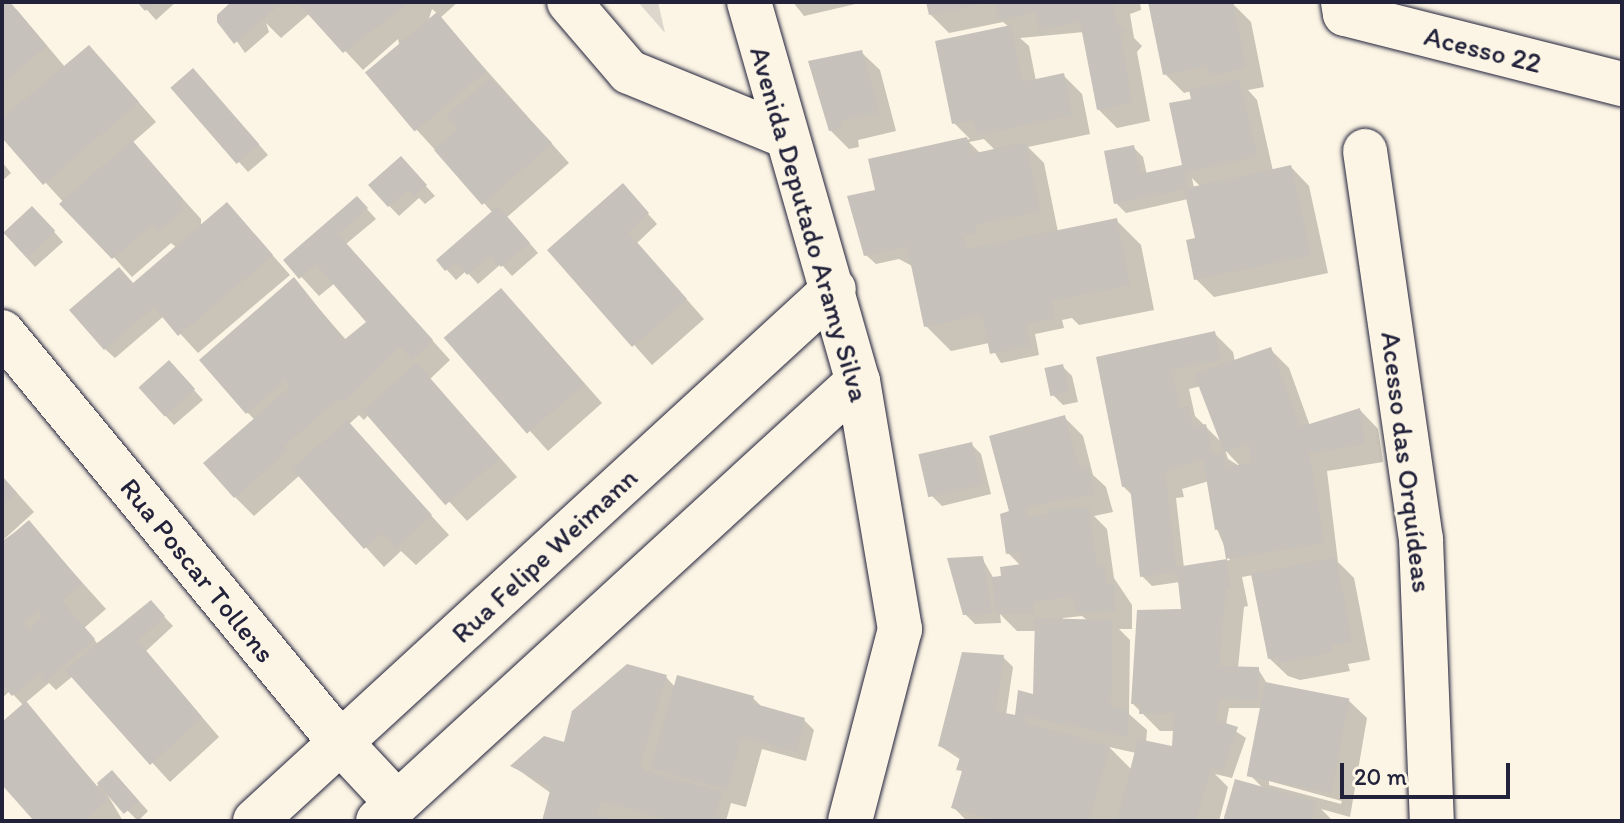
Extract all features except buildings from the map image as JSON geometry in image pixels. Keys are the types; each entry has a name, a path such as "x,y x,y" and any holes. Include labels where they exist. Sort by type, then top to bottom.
{"street":[{"path":"569,2 629,72 786,136"},
{"name":"Avenida Deputado Aramy Silva","path":"749,2 858,381 900,629 850,821"},
{"name":"Acesso 22","path":"1344,8 1622,84"},
{"name":"Acesso das Orquídeas","path":"1365,151 1421,539 1432,821"},
{"name":"Rua Felipe Weimann","path":"255,821 834,289"},
{"name":"Rua Poscar Tollens","path":"2,332 340,742 388,812"},
{"path":"388,812 858,381"}],"shaded area":[{"path":"638,2 658,2 665,33"}]}
